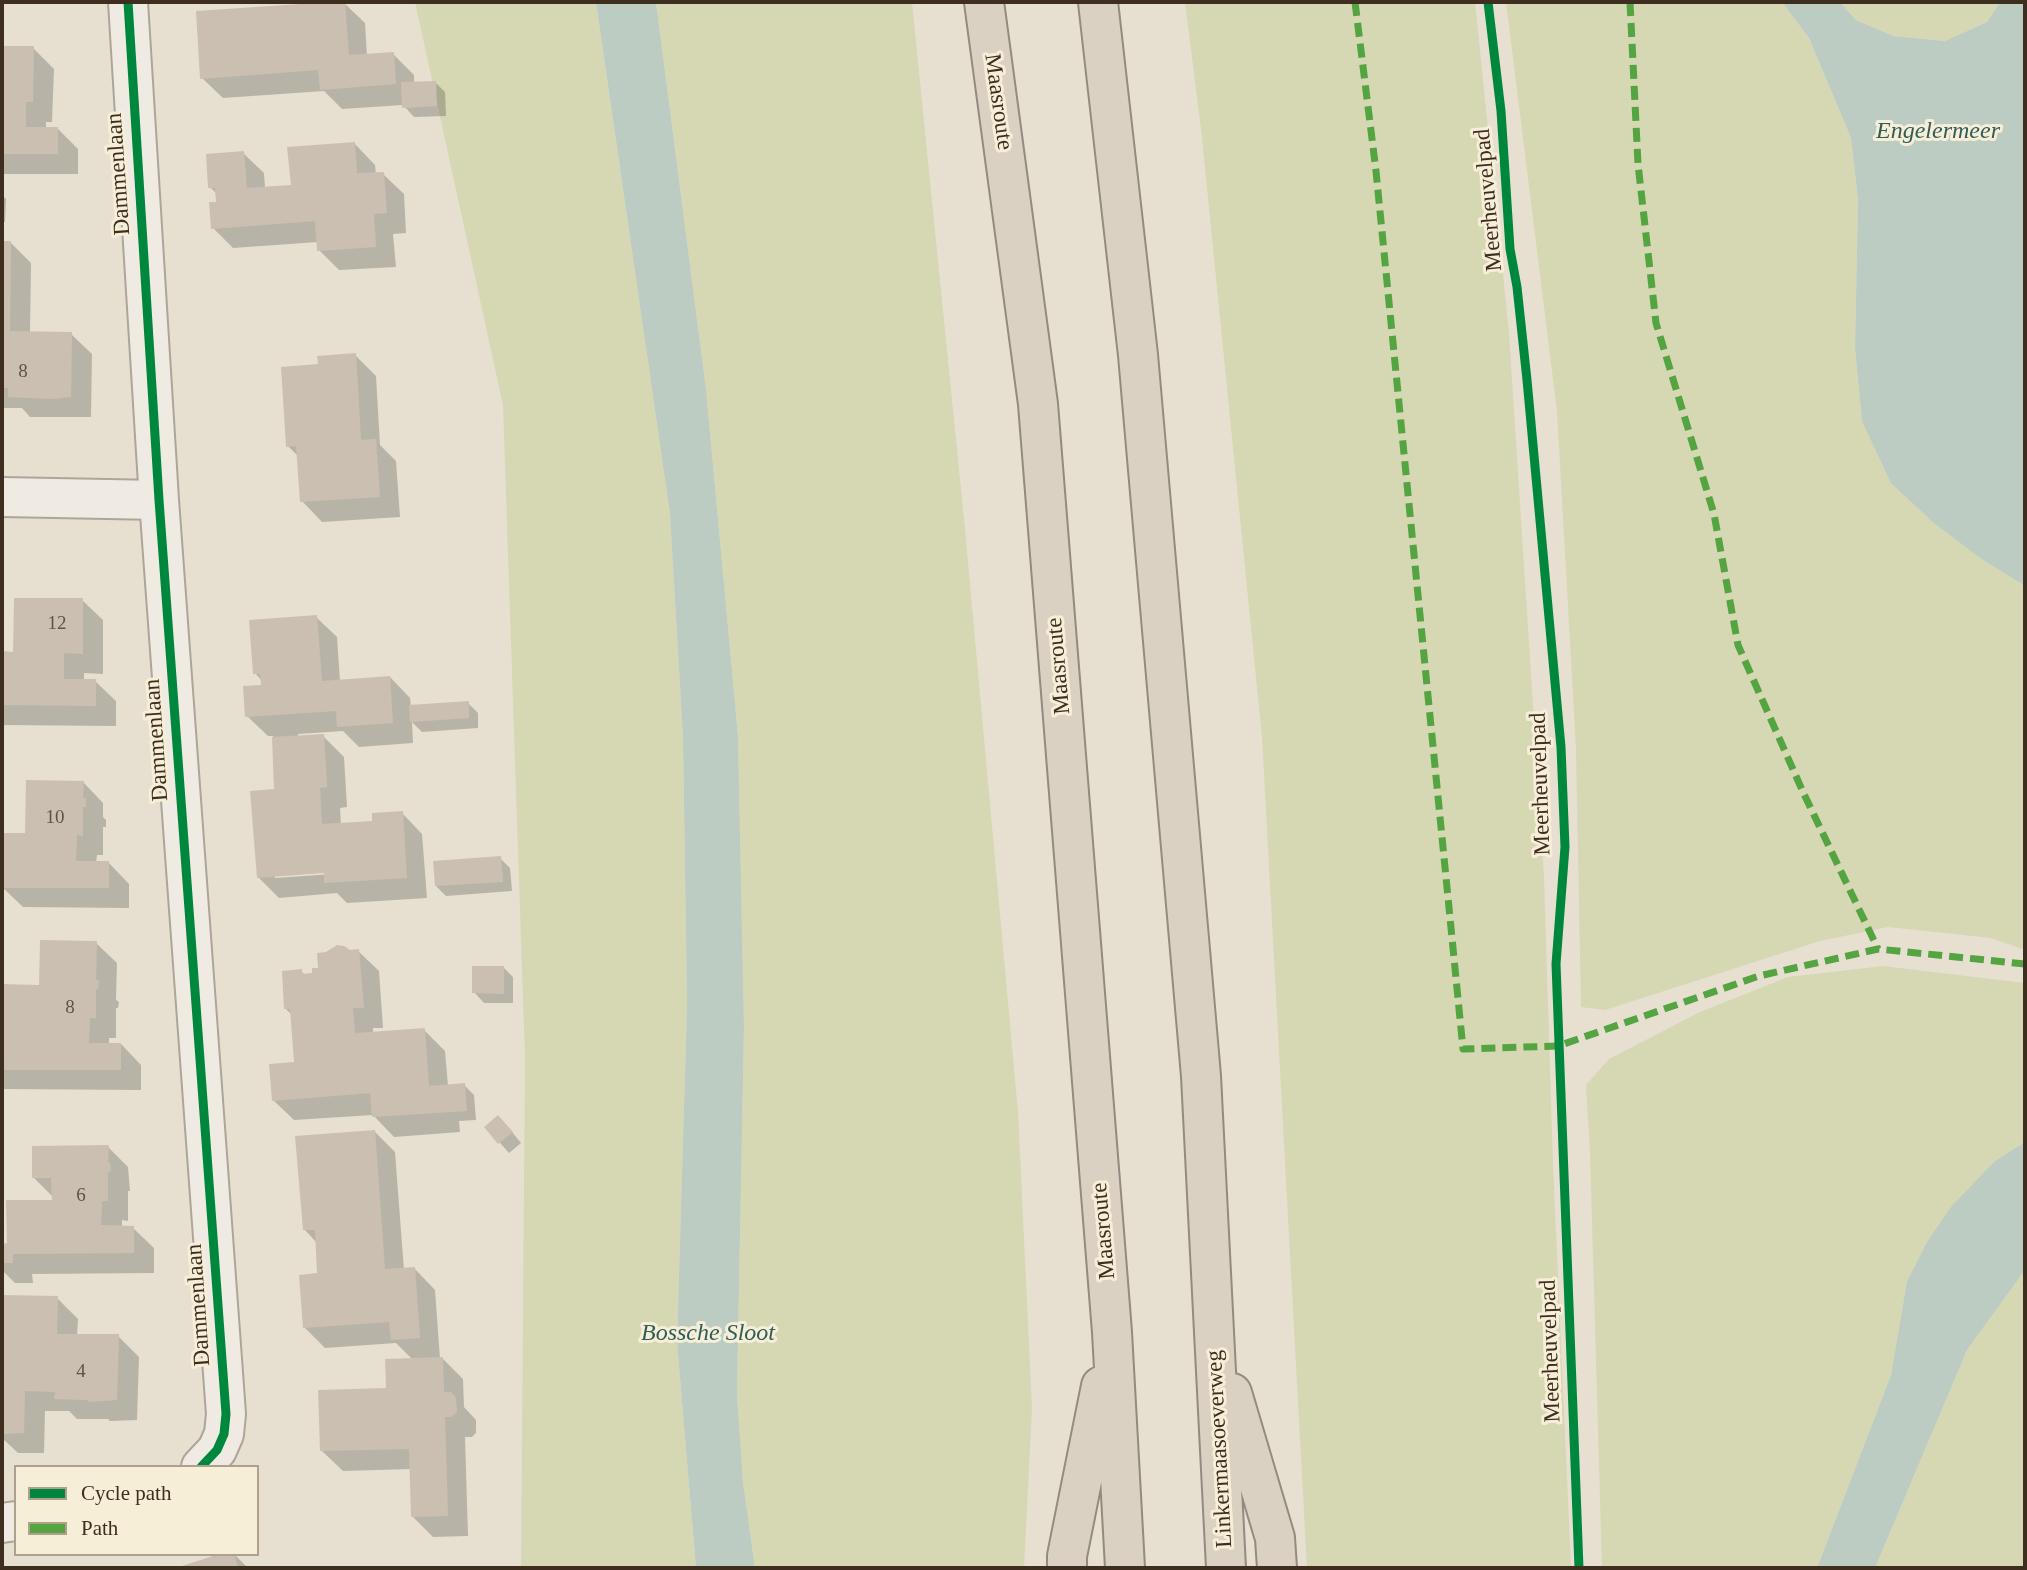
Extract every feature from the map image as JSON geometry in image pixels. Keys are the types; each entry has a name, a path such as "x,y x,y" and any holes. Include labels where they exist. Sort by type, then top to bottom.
{"highway":[{"name":"Maasroute","path":"984,2 1038,404 1112,1332"},
{"path":"1098,2 1144,424 1201,1076 1214,1330 1275,1538 1277,1568"},
{"name":"Linkermaasoeverweg","path":"1214,1330 1226,1568"},
{"path":"1067,1568 1067,1556 1112,1332"},
{"path":"1112,1332 1125,1568"}],"street":[{"name":"Dammenlaan","path":"128,2 159,500 226,1414 224,1434 218,1450 203,1465"},
{"path":"2,497 159,500"}],"green space":[{"path":"415,2 596,2 670,514 683,738 687,1005 677,1342 696,1568 521,1568 525,1058 503,405"},
{"path":"656,2 912,2 965,529 1018,1112 1032,1408 1024,1568 755,1568 743,1482 737,1394 744,1026 738,736 706,389"},
{"path":"1185,2 1475,2 1509,333 1544,876 1553,1165 1571,1568 1307,1568 1262,737 1202,138"},
{"path":"1506,2 1782,2 1809,38 1851,138 1858,200 1855,348 1862,421 1983,560 2025,586 2025,950 1991,938 1888,927 1820,941 1605,1010 1581,1007 1576,749 1557,411"},
{"path":"1840,2 2000,2 1987,22 1945,41 1893,36 1856,20"},
{"path":"1883,966 2025,983 2025,1142 1995,1161 1927,1242 1907,1281 1891,1375 1817,1568 1602,1568 1586,1085 1609,1059 1700,1012 1788,977"},
{"path":"2025,1270 2025,1568 1875,1568 1967,1350"}],"water":[{"name":"Bossche Sloot","path":"596,2 656,2 706,389 738,736 744,1026 737,1394 743,1482 755,1568 696,1568 677,1342 687,1005 683,738 670,514"},
{"name":"Engelermeer","path":"1782,2 1840,2 1856,20 1893,36 1945,41 1987,22 2000,2 2025,2 2025,586 1983,560 1934,523 1891,483 1862,421 1855,348 1858,200 1851,138 1809,38"},
{"path":"2025,1142 2025,1270 1967,1350 1875,1568 1817,1568 1891,1375 1907,1281 1927,1242 1951,1207 1995,1161"}],"building":[{"path":"345,2 349,55 394,52 396,84 320,90 318,70 200,79 196,11"},
{"path":"2,46 34,46 33,102 26,102 26,127 58,127 58,154 2,154"},
{"path":"436,81 437,106 402,108 401,82"},
{"path":"355,142 357,173 384,172 387,213 374,214 376,247 317,251 315,221 211,229 209,202 216,202 215,188 208,188 206,154 244,151 247,188 291,185 287,147"},
{"path":"2,241 11,241 10,331 72,332 71,397 8,397 8,388 2,388"},
{"path":"356,353 361,440 376,439 380,497 300,502 296,446 286,447 281,367 318,364 317,356"},
{"path":"14,598 83,598 83,654 64,653 64,679 96,679 96,706 2,705 2,651 13,652"},
{"path":"317,615 322,681 390,676 393,723 337,727 336,711 245,717 243,686 261,685 260,674 253,674 249,620"},
{"path":"469,701 469,718 410,722 409,705"},
{"path":"324,734 327,787 320,788 322,824 372,821 372,813 403,811 407,878 324,883 324,873 257,878 250,791 274,789 272,737"},
{"path":"26,780 84,781 83,798 86,798 86,807 83,807 83,836 77,835 76,861 109,861 109,888 2,888 2,833 25,833"},
{"path":"501,856 503,882 435,886 433,861"},
{"path":"40,940 97,941 96,980 99,980 96,989 96,1018 90,1018 89,1043 121,1043 121,1070 2,1070 2,984 39,985"},
{"path":"337,945 350,950 359,949 364,1008 353,1008 355,1033 425,1028 429,1086 465,1083 467,1111 372,1117 370,1093 272,1101 269,1064 294,1062 290,1009 284,1009 282,971 302,969 302,974 312,973 312,968 318,968 317,953 326,952"},
{"path":"472,966 504,966 504,994 472,993"},
{"path":"498,1115 513,1132 498,1144 484,1127"},
{"path":"375,1130 385,1269 415,1267 420,1338 391,1340 389,1322 303,1328 299,1275 317,1273 315,1230 303,1230 295,1136"},
{"path":"109,1145 108,1163 110,1162 111,1171 108,1172 108,1201 102,1201 101,1225 134,1226 134,1253 13,1254 13,1263 2,1263 2,1244 7,1243 6,1200 52,1200 51,1178 32,1178 32,1146"},
{"path":"2,1295 58,1296 57,1334 119,1334 117,1400 88,1402 54,1399 55,1392 25,1391 24,1433 2,1434"},
{"path":"443,1357 444,1392 451,1392 456,1398 457,1412 451,1417 445,1417 448,1516 411,1517 409,1449 320,1451 318,1390 386,1388 385,1359"},
{"path":"213,1556 235,1556 238,1568 183,1568 182,1566"}],"marked path":[{"path":"1355,2 1376,171 1463,1049 1558,1046 1759,976 1878,949 2025,964"},
{"path":"1630,2 1638,164 1656,323 1714,514 1738,645 1803,792 1878,949"}],"cycle path":[{"path":"128,2 159,500 226,1414 224,1434 217,1450 203,1465"},
{"name":"Meerheuvelpad","path":"1488,2 1501,111 1510,249 1527,380 1561,747 1565,847 1556,964 1579,1568"}]}
